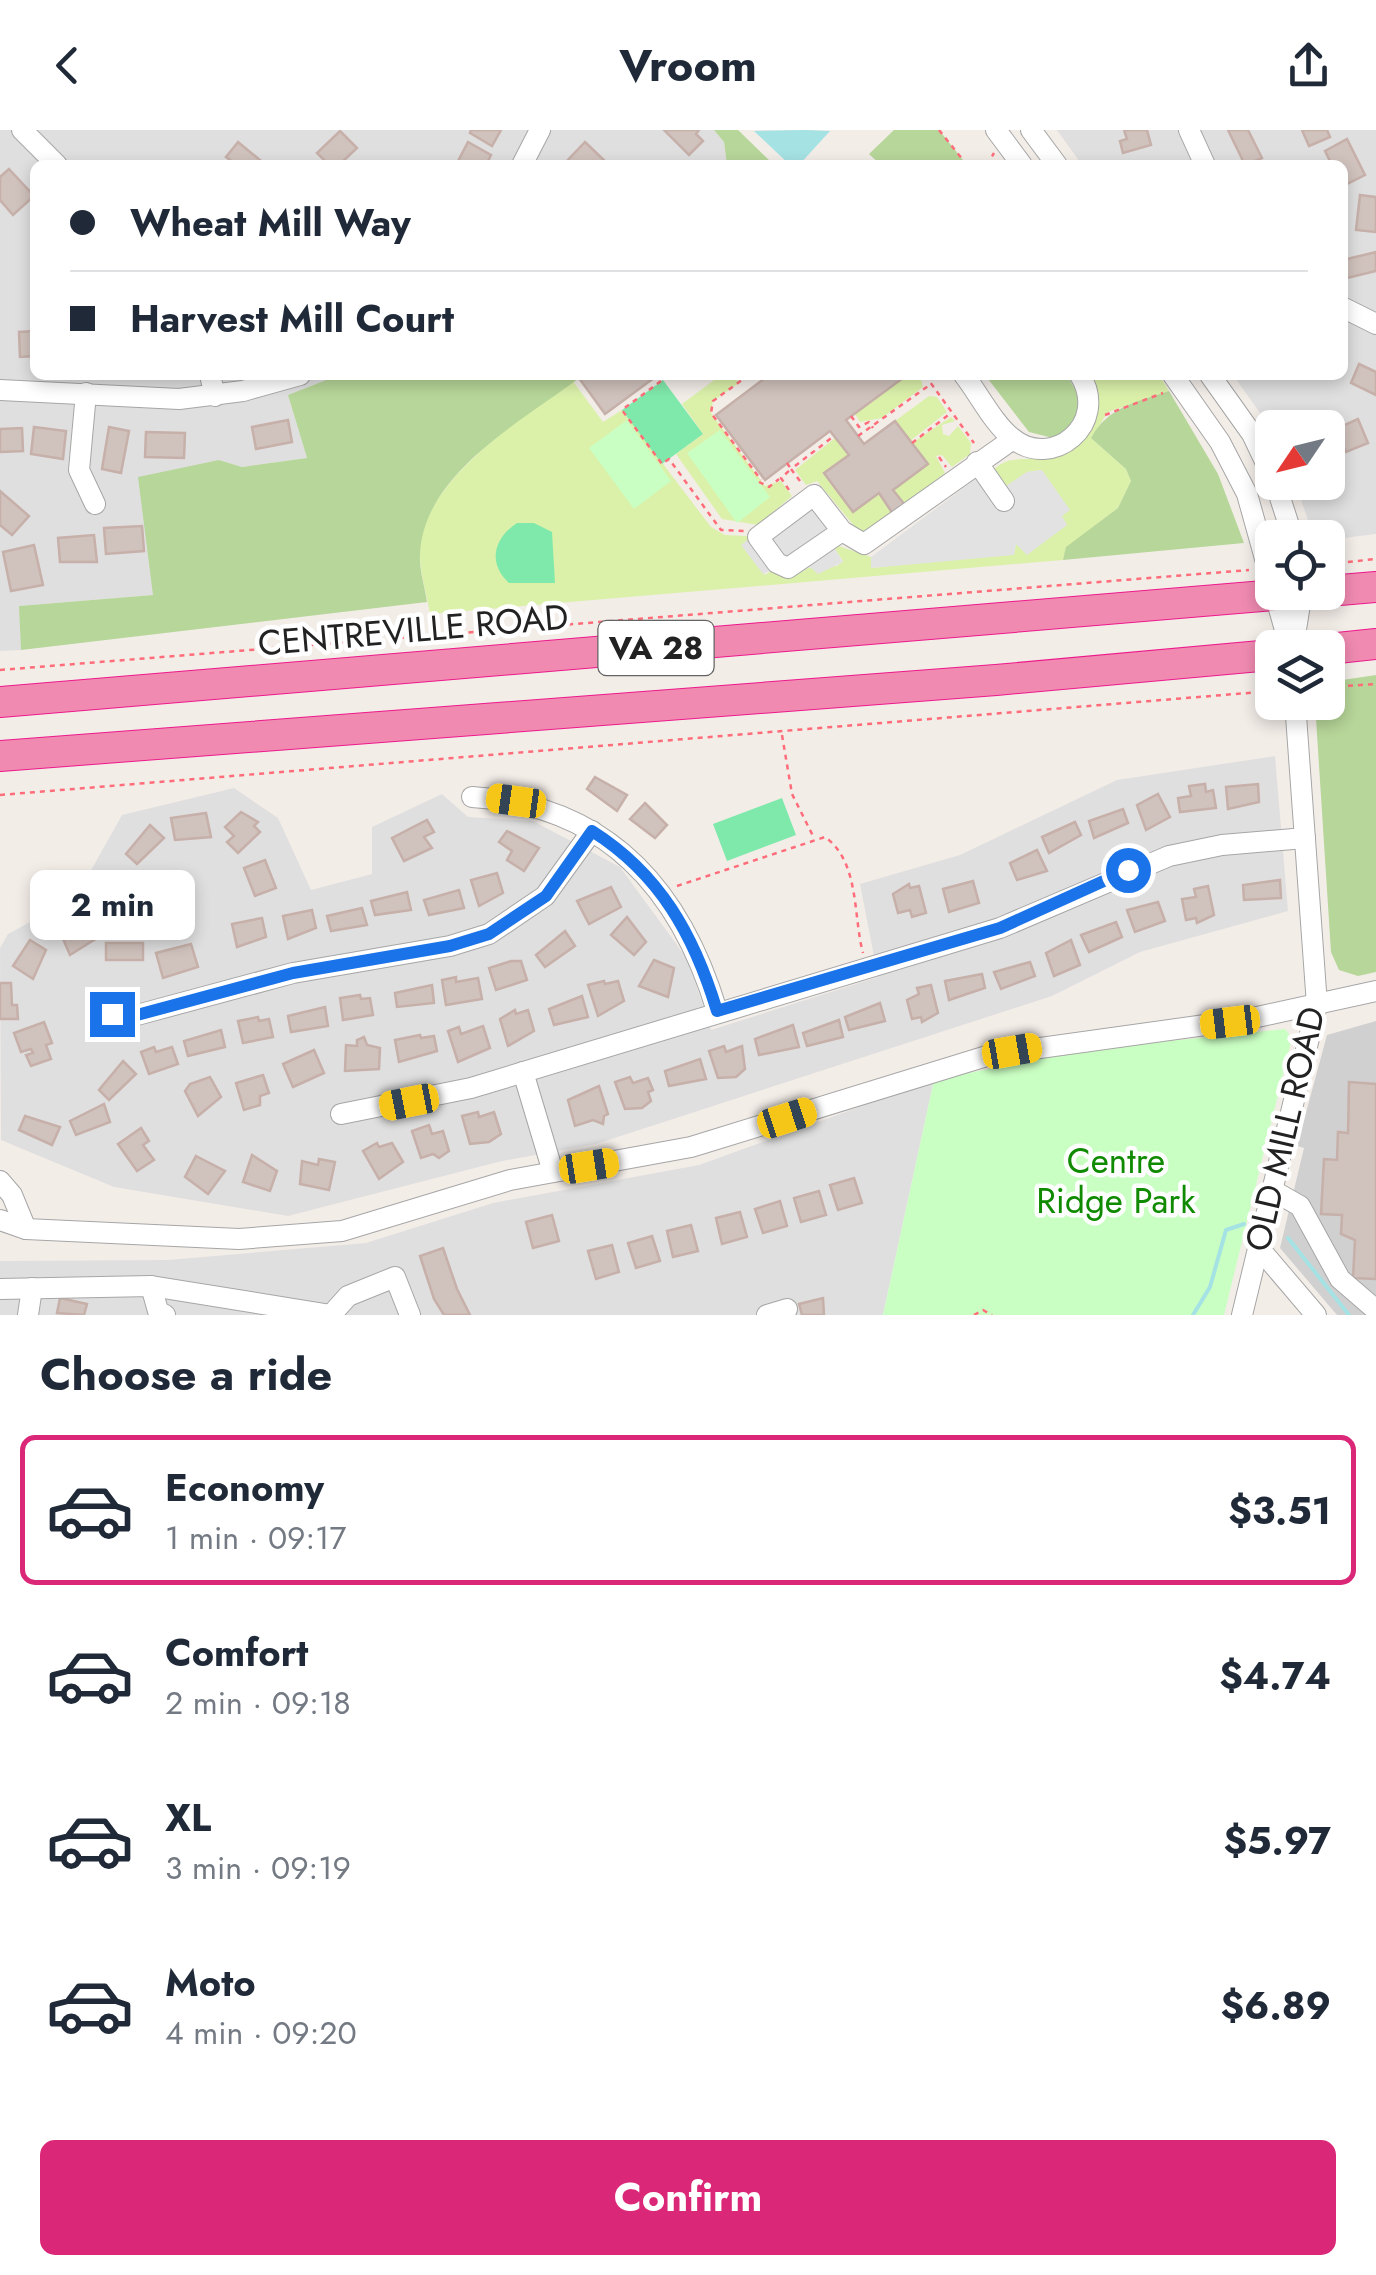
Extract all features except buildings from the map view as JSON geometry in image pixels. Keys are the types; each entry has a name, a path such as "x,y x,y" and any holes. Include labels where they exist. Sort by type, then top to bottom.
{"highway":[{"path":"1345,589 1376,586"},
{"name":"CENTREVILLE ROAD","path":"0,702 1255,597"},
{"path":"1345,647 1376,644"},
{"name":"VA 28","path":"0,756 1255,657"}],"street":[{"path":"22,130 52,160"},
{"path":"525,160 540,130"},
{"path":"1031,130 1053,160"},
{"path":"1189,130 1202,160"},
{"path":"995,141 1016,160"},
{"path":"1348,310 1376,324"},
{"path":"0,390 86,393 260,380"},
{"path":"968,380 1013,439 1043,447 1068,441 1081,431 1090,405 1082,380"},
{"path":"1177,380 1220,442 1259,520"},
{"path":"1214,380 1255,440"},
{"path":"86,393 79,470 95,504"},
{"path":"842,531 864,544 977,457 1013,439"},
{"path":"977,457 1004,500"},
{"name":"OLD MILL ROAD","path":"1242,1315 1317,1005 1296,720"},
{"path":"472,797 539,807 592,831 631,860 664,896 693,942 717,1011"},
{"path":"112,1014 137,1015 293,973 450,946 489,934 546,896 592,831"},
{"path":"341,1114 435,1098 1000,928 1169,856 1222,845 1305,838"},
{"path":"0,1220 26,1229 223,1238 320,1234 364,1226 510,1180 691,1147 990,1055 1248,1019 1376,992"},
{"path":"523,1072 553,1172"},
{"path":"0,1180 12,1194 26,1229"},
{"path":"1272,1190 1300,1206 1340,1278 1373,1308"},
{"path":"0,1236 26,1229"},
{"path":"1260,1248 1316,1315"},
{"path":"0,1289 151,1286 222,1294 331,1315 348,1296 395,1277 410,1315"},
{"path":"151,1286 158,1311 165,1315"},
{"path":"28,1315 32,1288"},
{"path":"214,1315 222,1294"}],"path":[{"path":"940,130 963,160"},
{"path":"663,380 622,410 662,464 669,459 721,530 750,534"},
{"path":"741,380 713,402 711,413 760,481 768,486 834,436"},
{"path":"929,380 977,457"},
{"path":"858,436 932,384"},
{"path":"912,443 952,412"},
{"path":"851,416 858,427 869,422 873,429"},
{"path":"939,456 950,472"},
{"path":"787,463 805,488"},
{"path":"780,478 796,499"},
{"path":"1345,562 1376,559"},
{"path":"0,670 1251,570"},
{"path":"1345,687 1376,684"},
{"path":"0,795 1255,692"},
{"path":"782,734 792,794 814,838"},
{"path":"664,896 688,881 825,837 841,855 860,919 860,940 867,965"},
{"path":"974,1315 983,1310 992,1315"}],"shaded area":[{"path":"0,130 714,130 724,142 726,160 30,160 30,380 326,380 288,395 307,458 242,467 219,460 153,595 20,606 21,650 0,651"},
{"path":"1057,130 1376,130 1376,534 1345,538 1345,520 1308,520 1301,500 1345,500 1345,410 1258,410 1237,380 1348,380 1348,160 1078,160"},
{"path":"993,466 1006,486 1027,472 1042,470 1070,510 1062,516 1067,525 1027,555 1016,544 1014,555 871,568 871,557"},
{"path":"805,495 841,544 835,549 843,562 818,574 810,567 793,577 772,570 763,574 741,545"},
{"path":"1275,756 1288,911 1140,952 1052,996 596,1144 502,1161 288,1216 114,1187 1,1140 0,948 8,934 76,897 122,815 234,788 278,818 311,890 372,874 372,827 442,794 468,817 533,821 620,867 688,960 711,1030 878,977 860,884 960,855 1117,780"},
{"path":"1376,1021 1376,1315 1337,1315 1280,1248 1304,1148 1297,1146 1327,1035"},
{"path":"934,1080 883,1315 0,1315 0,1261 168,1260 366,1243 493,1203 699,1165"}],"green space":[{"path":"714,130 738,130 769,160 726,160 724,142"},
{"path":"894,130 939,130 963,160 876,160 869,154"},
{"path":"326,380 576,380 481,451 439,498 425,525 420,555 427,602 21,650 19,606 153,595 138,477 219,460 242,467 307,458 288,395"},
{"path":"572,380 603,422 622,410 711,527 725,535 748,536 765,575 772,570 837,566 843,561 835,549 839,546 871,557 871,568 1014,554 1016,544 1027,554 1067,525 1061,516 1069,510 1040,470 1027,472 1007,486 994,469 1009,461 1051,454 1078,439 1094,417 1096,390 1092,380 1162,380 1169,391 1108,412 1091,438 1126,469 1131,481 1118,508 1067,547 1063,560 430,614 420,559 423,531 434,505 475,457"},
{"path":"663,380 703,434 662,464 622,410"},
{"path":"714,380 737,380 739,383 713,401 711,413 765,486 781,481 792,496 758,525 722,519 676,454 703,434 682,404"},
{"path":"900,380 921,380 923,387 882,418 860,422 855,414"},
{"path":"989,380 1070,380 1080,398 1075,425 1053,438 1029,432"},
{"path":"1169,391 1218,474 1244,543 1063,560 1066,547 1118,508 1131,481 1126,469 1091,438 1114,412"},
{"path":"929,396 937,397 947,412 910,441 895,421"},
{"path":"951,417 955,421 942,425 943,434 949,436 958,426 971,443 970,454 952,467 942,455 936,456 945,473 905,505 893,490 927,464 912,443"},
{"path":"627,420 671,481 634,509 589,448"},
{"path":"720,430 770,497 737,523 687,453"},
{"path":"835,438 849,455 824,473 853,511 879,493 893,514 860,533 817,481 806,485 795,470"},
{"path":"517,523 534,523 552,532 555,583 509,583 502,575 496,551 503,536"},
{"path":"1376,675 1376,972 1358,976 1339,970 1331,952 1316,720 1345,720 1345,680"},
{"path":"782,798 796,835 727,861 713,824"},
{"name":"Centre Ridge Park","path":"1285,1029 1292,1038 1224,1315 883,1315 934,1080 1083,1050"}],"water":[{"path":"754,131 830,131 804,160 785,160"}],"waterway":[{"path":"1193,1315 1210,1287 1226,1230 1244,1224"},
{"path":"1288,1238 1349,1315"}],"route":[{"path":"112,1014 137,1015 293,973 450,946 489,934 520,917 546,896 592,831 631,860 669,902 693,942 717,1011 1000,928 1053,908 1128,870"}]}
